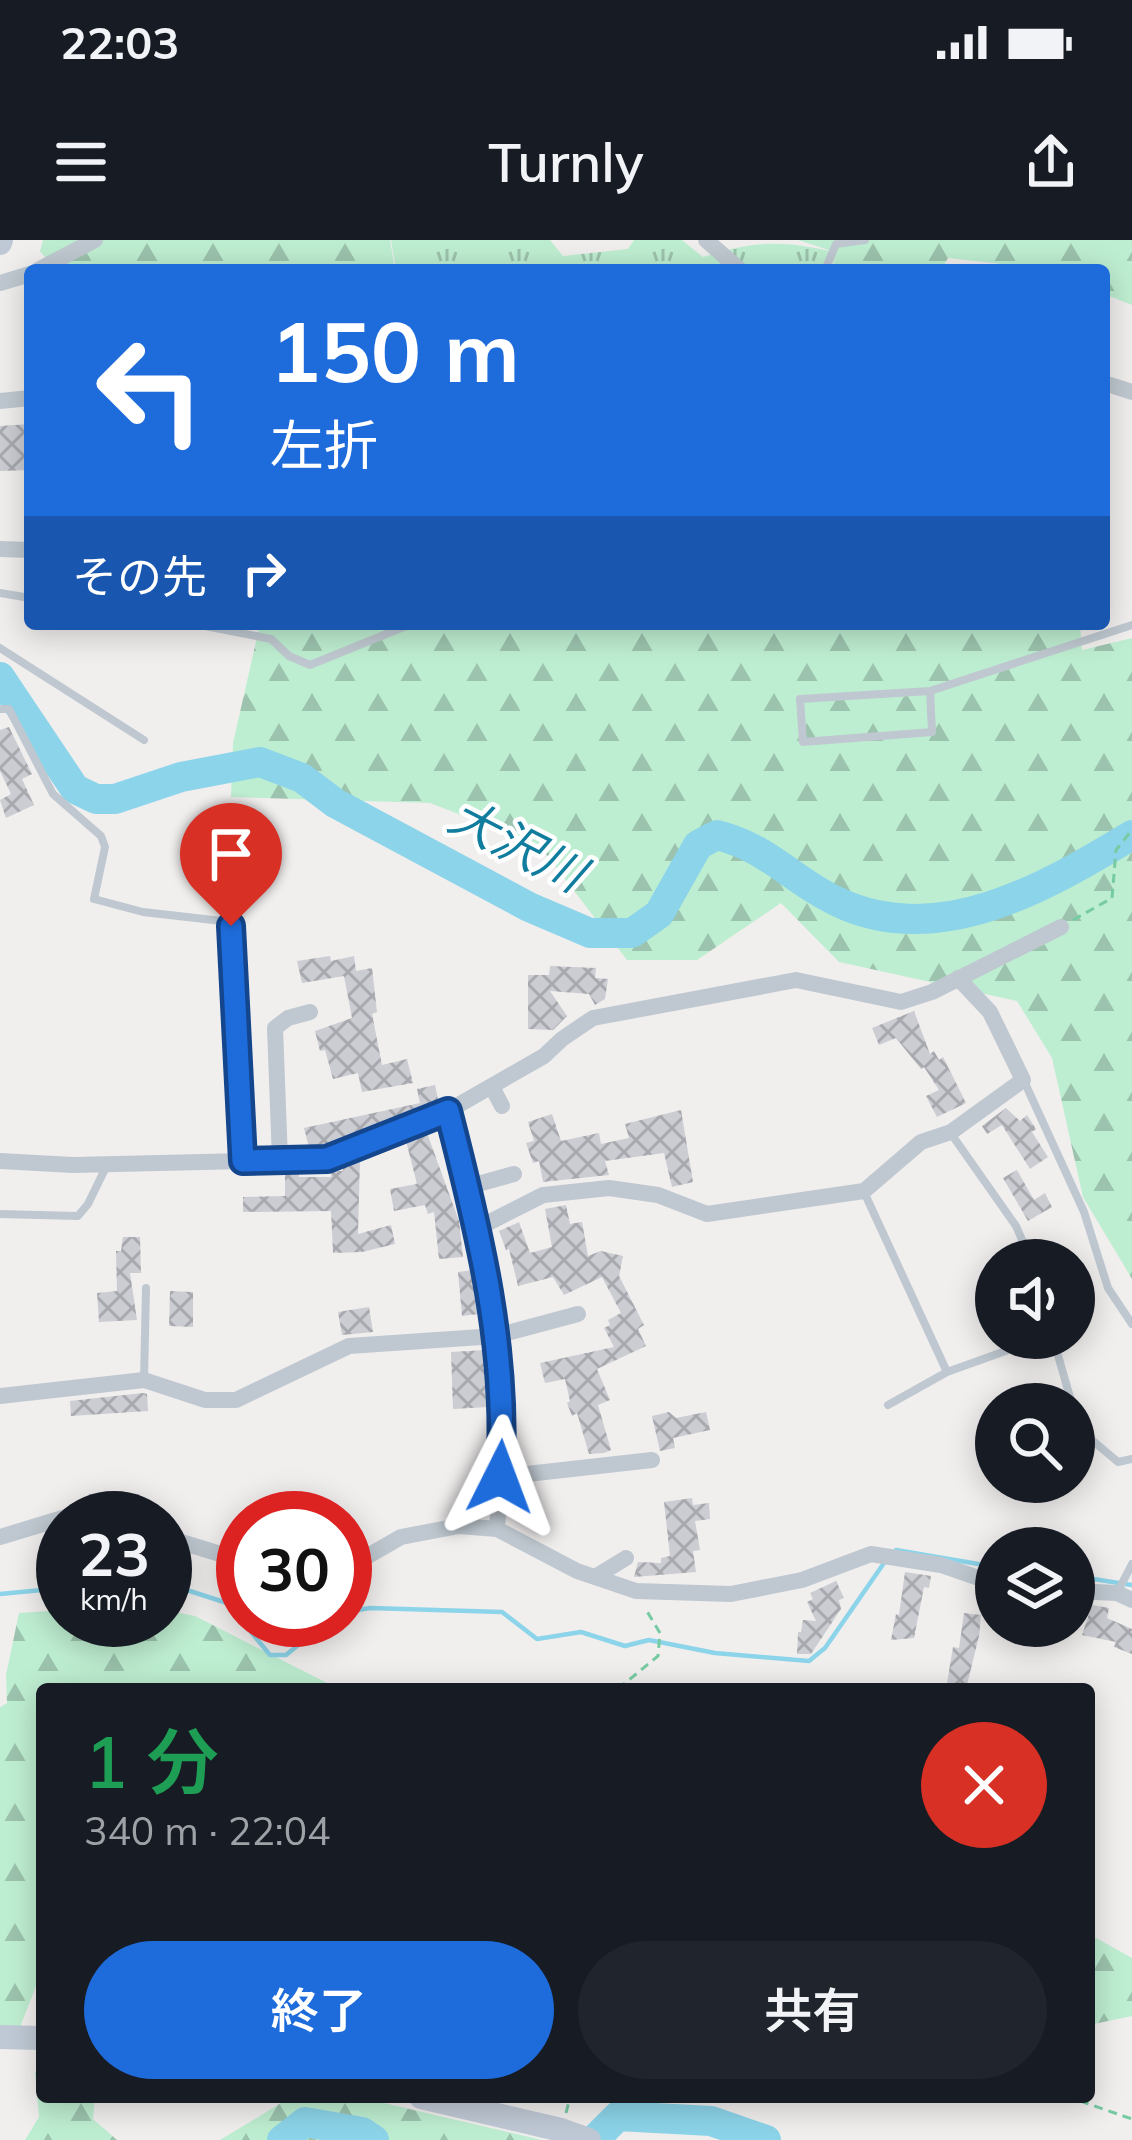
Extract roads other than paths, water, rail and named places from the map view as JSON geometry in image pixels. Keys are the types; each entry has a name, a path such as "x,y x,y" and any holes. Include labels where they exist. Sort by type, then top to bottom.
{"main road":[{"path":"0,2037 36,2038"},
{"path":"447,2103 584,2138"}],"street":[{"path":"49,264 95,240"},
{"path":"706,240 724,264"},
{"path":"0,1161 327,1159 448,1111 544,1057 593,1018 796,980 901,1002 1061,927"},
{"path":"478,1228 543,1196 609,1188 658,1195 706,1214 864,1191 921,1142 951,1132 1023,1080 990,1012 958,978"},
{"path":"280,1160 275,1028 287,1018 310,1012"},
{"path":"492,1087 502,1106"},
{"path":"448,1111 478,1228 496,1336 504,1427 497,1529"},
{"path":"467,1187 514,1174"},
{"path":"0,1396 144,1381 205,1400 236,1400 349,1346 496,1336 578,1314"},
{"path":"500,1477 652,1460"},
{"path":"0,1537 36,1526"},
{"path":"372,1554 401,1537 459,1526 497,1529 595,1577 636,1591 731,1594 802,1580 871,1554 940,1565 975,1577"},
{"path":"595,1577 626,1558"},
{"path":"1095,1594 1125,1597"}],"lane":[{"path":"828,264 836,244 865,240"},
{"path":"930,691 932,732 803,742 800,699 930,691 1132,625"},
{"path":"225,630 271,639 289,656 310,665 396,630"},
{"path":"0,648 144,740"},
{"path":"0,709 9,709 53,794 101,836 106,848 94,899 231,926 243,1161"},
{"path":"1023,1080 1084,1212 1108,1288 1132,1324"},
{"path":"951,1132 1022,1239"},
{"path":"0,1214 78,1216 108,1163"},
{"path":"864,1191 947,1372"},
{"path":"144,1381 146,1288"},
{"path":"888,1405 947,1372 983,1359"},
{"path":"1095,1443 1118,1462 1132,1459"},
{"path":"1125,1597 1130,1569"}],"waterway":[{"name":"大沢川","path":"0,677 75,789 96,799 115,799 181,777 260,762 302,778 335,803 529,907 590,933 632,933 659,914 698,845 717,835 752,848 838,902 876,915 914,919 953,916 1028,892 1132,835"},
{"path":"896,1550 975,1563"},
{"path":"372,1608 502,1612 537,1639 581,1632 625,1646 649,1640 715,1653 809,1661 825,1648 884,1563"},
{"path":"1095,1579 1132,1585"},
{"path":"0,1594 36,1591"},
{"path":"192,1592 216,1599"},
{"path":"263,1647 270,1655 286,1655 296,1647"},
{"path":"594,2140 618,2116 711,2121 766,2140"},
{"path":"282,2140 305,2122 362,2132 374,2140"}]}
